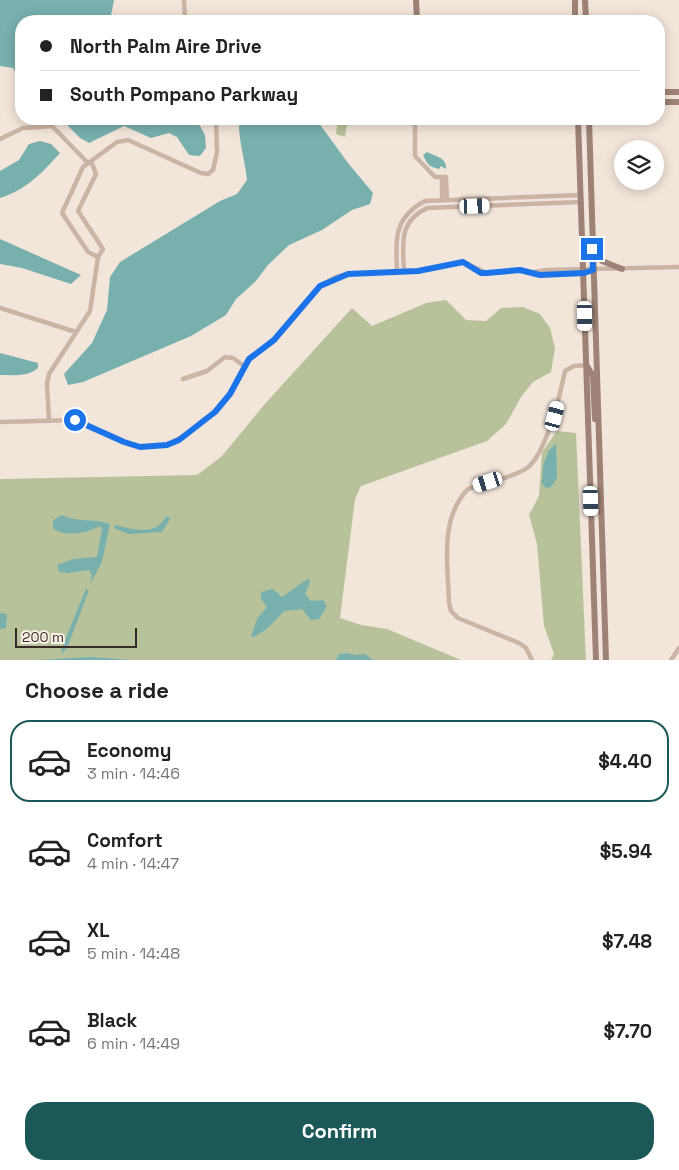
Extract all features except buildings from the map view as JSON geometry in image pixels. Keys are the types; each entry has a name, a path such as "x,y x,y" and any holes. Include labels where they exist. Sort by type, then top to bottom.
{"main road":[{"path":"416,0 417,15"},
{"path":"575,0 575,15"},
{"path":"585,0 586,15"},
{"path":"665,92 679,92"},
{"path":"665,102 679,102"},
{"path":"578,125 596,660"},
{"path":"588,125 606,660"},
{"path":"592,249 602,261 622,269"},
{"path":"586,366 593,376 594,415 599,424"}],"street":[{"path":"184,0 185,15"},
{"path":"98,257 88,252 62,213 79,172 89,162 117,142 128,140 201,173 208,174 213,170 217,152 216,125"},
{"path":"415,125 415,156 435,177 444,177 442,197 447,200"},
{"path":"0,139 23,128 52,126 89,162 96,174 78,211 103,249 98,257 93,303 49,374 47,384 49,420"},
{"path":"397,271 396,244 402,221 408,212 425,201 581,195"},
{"path":"525,197 526,204"},
{"path":"488,198 489,205"},
{"path":"404,271 405,231 408,222 420,211 427,208 581,202"},
{"path":"0,422 75,420 124,442 140,447 167,445 195,429 215,412 230,394 249,359 274,340 320,286 348,274 404,271 463,262 481,273 520,270 540,275 593,270 679,267"},
{"path":"0,308 76,332"},
{"path":"183,379 207,371 225,357 233,358 244,366"},
{"path":"532,660 526,648 458,618 451,611 449,603 447,530 462,495 468,489 522,471 532,462 555,416 565,371 574,366 586,366"},
{"path":"594,598 604,598"},
{"path":"671,660 679,648"}],"green space":[{"path":"337,125 347,125 345,137 336,134"},
{"path":"446,300 466,320 486,321 501,308 523,307 540,314 550,328 555,348 551,372 533,382 521,397 506,424 487,441 361,486 355,499 340,618 361,625 387,629 461,660 0,660 0,479 197,475 222,456 264,405 352,308 372,326 426,303"},
{"path":"557,431 576,433 586,660 551,660 554,654 544,626 537,544 529,515 539,496 542,452"}],"water":[{"path":"0,0 114,0 111,15 15,15 15,72 13,68 0,66"},
{"path":"67,125 199,125 205,135 206,148 200,156 189,155 177,137 169,133 151,138 124,126 89,143 80,138"},
{"path":"239,125 320,125 373,193 370,204 352,210 322,230 289,245 268,265 255,282 236,299 226,315 191,336 83,382 68,385 64,374 92,343 107,310 110,277 120,262 220,201 237,194 247,180"},
{"path":"40,141 51,144 60,153 26,186 0,198 0,171 19,160 29,144"},
{"path":"427,152 442,159 446,169 441,166 439,169 429,165 423,155"},
{"path":"0,239 81,275 71,284 22,268 0,264"},
{"path":"0,353 38,363 38,368 25,374 0,375"},
{"path":"556,444 557,478 551,487 546,488 541,482 543,466 548,451"},
{"path":"62,515 74,519 110,524 102,562 90,584 92,575 89,570 68,573 59,572 57,565 73,559 97,557 102,529 100,526 89,531 70,534 58,531 53,528 53,520"},
{"path":"167,516 170,519 162,532 128,534 114,528 115,525 137,530 155,528"},
{"path":"309,578 310,582 305,594 311,601 323,600 327,606 319,619 311,620 302,609 284,611 268,628 251,637 257,619 267,607 261,599 261,592 273,589 282,597"},
{"path":"86,589 89,590 67,648 61,653 61,650"},
{"path":"0,613 7,614 6,628 0,629"},
{"path":"347,653 354,655 365,654 373,660 336,660 339,654"},
{"path":"91,657 132,660 37,660"}],"route":[{"path":"75,420 124,442 140,447 154,448 179,440 215,412 230,394 239,374 249,359 283,331 320,286 336,277 348,274 418,271 463,262 481,273 520,270 540,275 584,273 593,270 592,249"}]}
